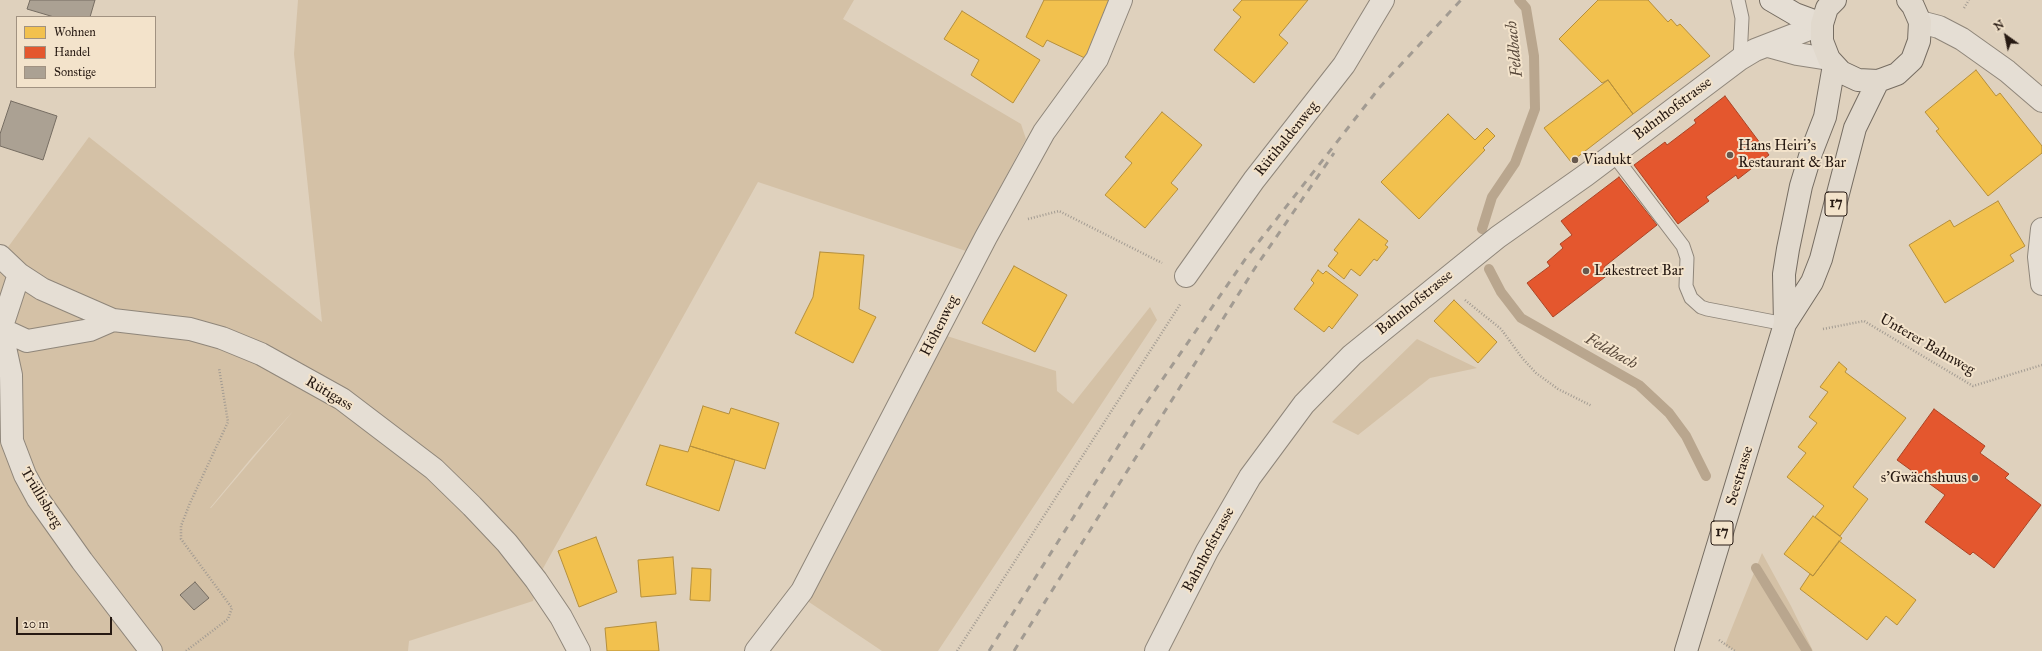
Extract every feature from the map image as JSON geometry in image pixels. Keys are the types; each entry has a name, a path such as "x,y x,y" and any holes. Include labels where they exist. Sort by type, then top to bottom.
{"main road":[{"path":"1834,0 1827,8 1822,24 1822,42 1831,62 1841,72 1858,80 1878,81 1897,74 1912,60 1919,41 1915,7"},
{"name":"Seestrasse","path":"1785,324 1784,274 1788,249 1801,186 1825,117 1831,62"},
{"name":"Seestrasse","path":"1686,651 1785,324 1812,282 1821,259 1855,128 1878,81"}],"street":[{"name":"Höhenweg","path":"756,651 802,591 990,230 1044,132 1097,59 1121,0"},
{"name":"Rütihaldenweg","path":"1186,276 1254,180 1344,65 1383,0"},
{"path":"1771,0 1795,14 1822,24"},
{"path":"1915,7 1939,27 1962,39 2007,71 2042,101"},
{"name":"Bahnhofstrasse","path":"1156,651 1228,513 1276,440 1304,404 1352,355 1498,237 1613,154 1740,59 1754,50 1768,46 1822,24"},
{"path":"1768,46 1831,62"},
{"path":"2042,229 2039,257 2042,284"},
{"name":"Rütigass","path":"0,256 19,274 42,289 113,320 190,329 222,338 261,354 342,399 434,469 507,543 536,580 561,617 579,651"},
{"path":"19,274 1,329 27,341 90,330 113,320"},
{"name":"Trüllisberg","path":"1,329 11,375 12,441 25,475 38,499 82,561 151,651"}],"lane":[{"path":"1738,0 1742,18 1740,59"},
{"path":"1613,154 1683,246 1687,258 1686,286 1691,298 1701,307 1707,309 1785,324"}],"path":[{"path":"957,651 1191,288 1186,276 1059,211 1026,219"},
{"path":"1438,285 1465,299 1501,329 1523,359 1536,373 1558,389 1592,406"},
{"name":"Unterer Bahnweg","path":"1823,330 1864,321 1973,386 2042,365"},
{"path":"186,651 228,619 232,608 181,539 181,526 228,422 218,361 222,338"}],"shaded area":[{"path":"298,0 854,0 843,19 1021,124 1026,139 966,251 758,182 541,572 533,601 409,641 408,651 0,651 0,258 89,137 322,322 294,54","holes":["294,410 211,508 253,456"]},
{"path":"1150,307 1157,320 938,651 882,651 806,600 947,336 1056,371 1057,391 1073,404"},
{"path":"1417,339 1477,368 1430,378 1358,435 1332,422"},
{"path":"1762,553 1791,606 1813,651 1735,651 1725,645"}],"building: Wohnen":[{"path":"1044,0 1115,0 1089,60 1047,40 1043,47 1026,37"},
{"path":"1242,0 1308,0 1279,35 1288,43 1254,83 1214,50 1241,17 1233,10"},
{"path":"1598,0 1648,0 1668,22 1671,19 1677,26 1680,24 1710,56 1633,114 1608,80 1602,83 1559,39"},
{"path":"962,11 1040,60 1013,103 971,75 979,60 944,39"},
{"path":"1976,70 1996,96 2000,93 2042,146 2042,153 1988,196 1936,131 1939,129 1925,112"},
{"path":"1608,80 1633,114 1571,162 1544,128"},
{"path":"1162,112 1202,145 1171,183 1178,189 1145,228 1105,195 1132,163 1125,157"},
{"path":"1448,114 1475,140 1487,128 1495,136 1483,148 1485,150 1419,219 1381,182"},
{"path":"1998,201 2025,246 2010,255 2014,261 1945,303 1909,245 1950,220 1954,227"},
{"path":"1359,219 1388,241 1385,245 1388,247 1377,261 1374,259 1360,276 1351,269 1344,279 1328,266 1338,253 1334,250"},
{"path":"820,252 864,255 859,309 876,317 853,363 795,333 813,297"},
{"path":"1014,266 1067,295 1035,352 982,323"},
{"path":"1318,270 1323,274 1326,271 1358,295 1332,329 1329,326 1324,332 1294,309 1314,283 1311,280"},
{"path":"1454,300 1497,342 1478,363 1434,321"},
{"path":"1839,362 1847,369 1845,372 1906,418 1853,487 1868,499 1840,536 1815,517 1824,506 1787,477 1806,453 1798,447 1817,423 1809,417 1828,392 1820,387"},
{"path":"703,406 729,414 731,408 779,423 765,469 690,446"},
{"path":"660,445 688,452 690,446 735,460 719,511 646,485"},
{"path":"1813,516 1842,538 1813,576 1784,554"},
{"path":"596,537 617,592 579,607 558,551"},
{"path":"1839,541 1916,600 1897,625 1886,616 1867,640 1800,589 1810,574 1813,576"},
{"path":"673,557 676,594 641,597 638,560"},
{"path":"692,568 711,569 710,601 690,600"},
{"path":"656,622 659,651 607,651 605,628"}],"building: Handel":[{"path":"1725,96 1769,155 1738,179 1736,175 1706,197 1709,201 1678,224 1634,165 1665,142 1667,145 1696,123 1694,120"},
{"path":"1619,177 1657,225 1604,267 1609,274 1553,317 1527,283 1550,266 1547,262 1563,248 1560,244 1572,235 1561,221"},
{"path":"1934,409 1985,446 1980,453 2009,474 2005,478 2041,505 1994,568 1973,552 1970,555 1925,522 1945,495 1897,460"}],"building: Sonstige":[{"path":"30,0 95,0 90,16 51,16 27,9"},
{"path":"11,101 57,116 43,160 0,146 0,134"},
{"path":"195,582 209,598 194,610 180,595"}],"waterway":[{"name":"Feldbach","path":"1482,229 1492,197 1515,163 1535,109 1534,56 1526,8 1519,0"},
{"name":"Feldbach","path":"1489,269 1501,292 1521,318 1639,385 1669,413 1686,436 1706,476"},
{"name":"Feldbach","path":"1756,568 1807,651"}],"railway":[{"path":"989,651 1138,415 1246,258 1380,87 1461,0"},
{"path":"1014,651 1255,268 1334,153"}],"place":[{"name":"Hans Heiri's Restaurant & Bar","path":"1730,155"},
{"name":"Viadukt","path":"1575,160"},
{"name":"Lakestreet Bar","path":"1586,271"},
{"name":"s'Gwächshuus","path":"1975,478"}]}
